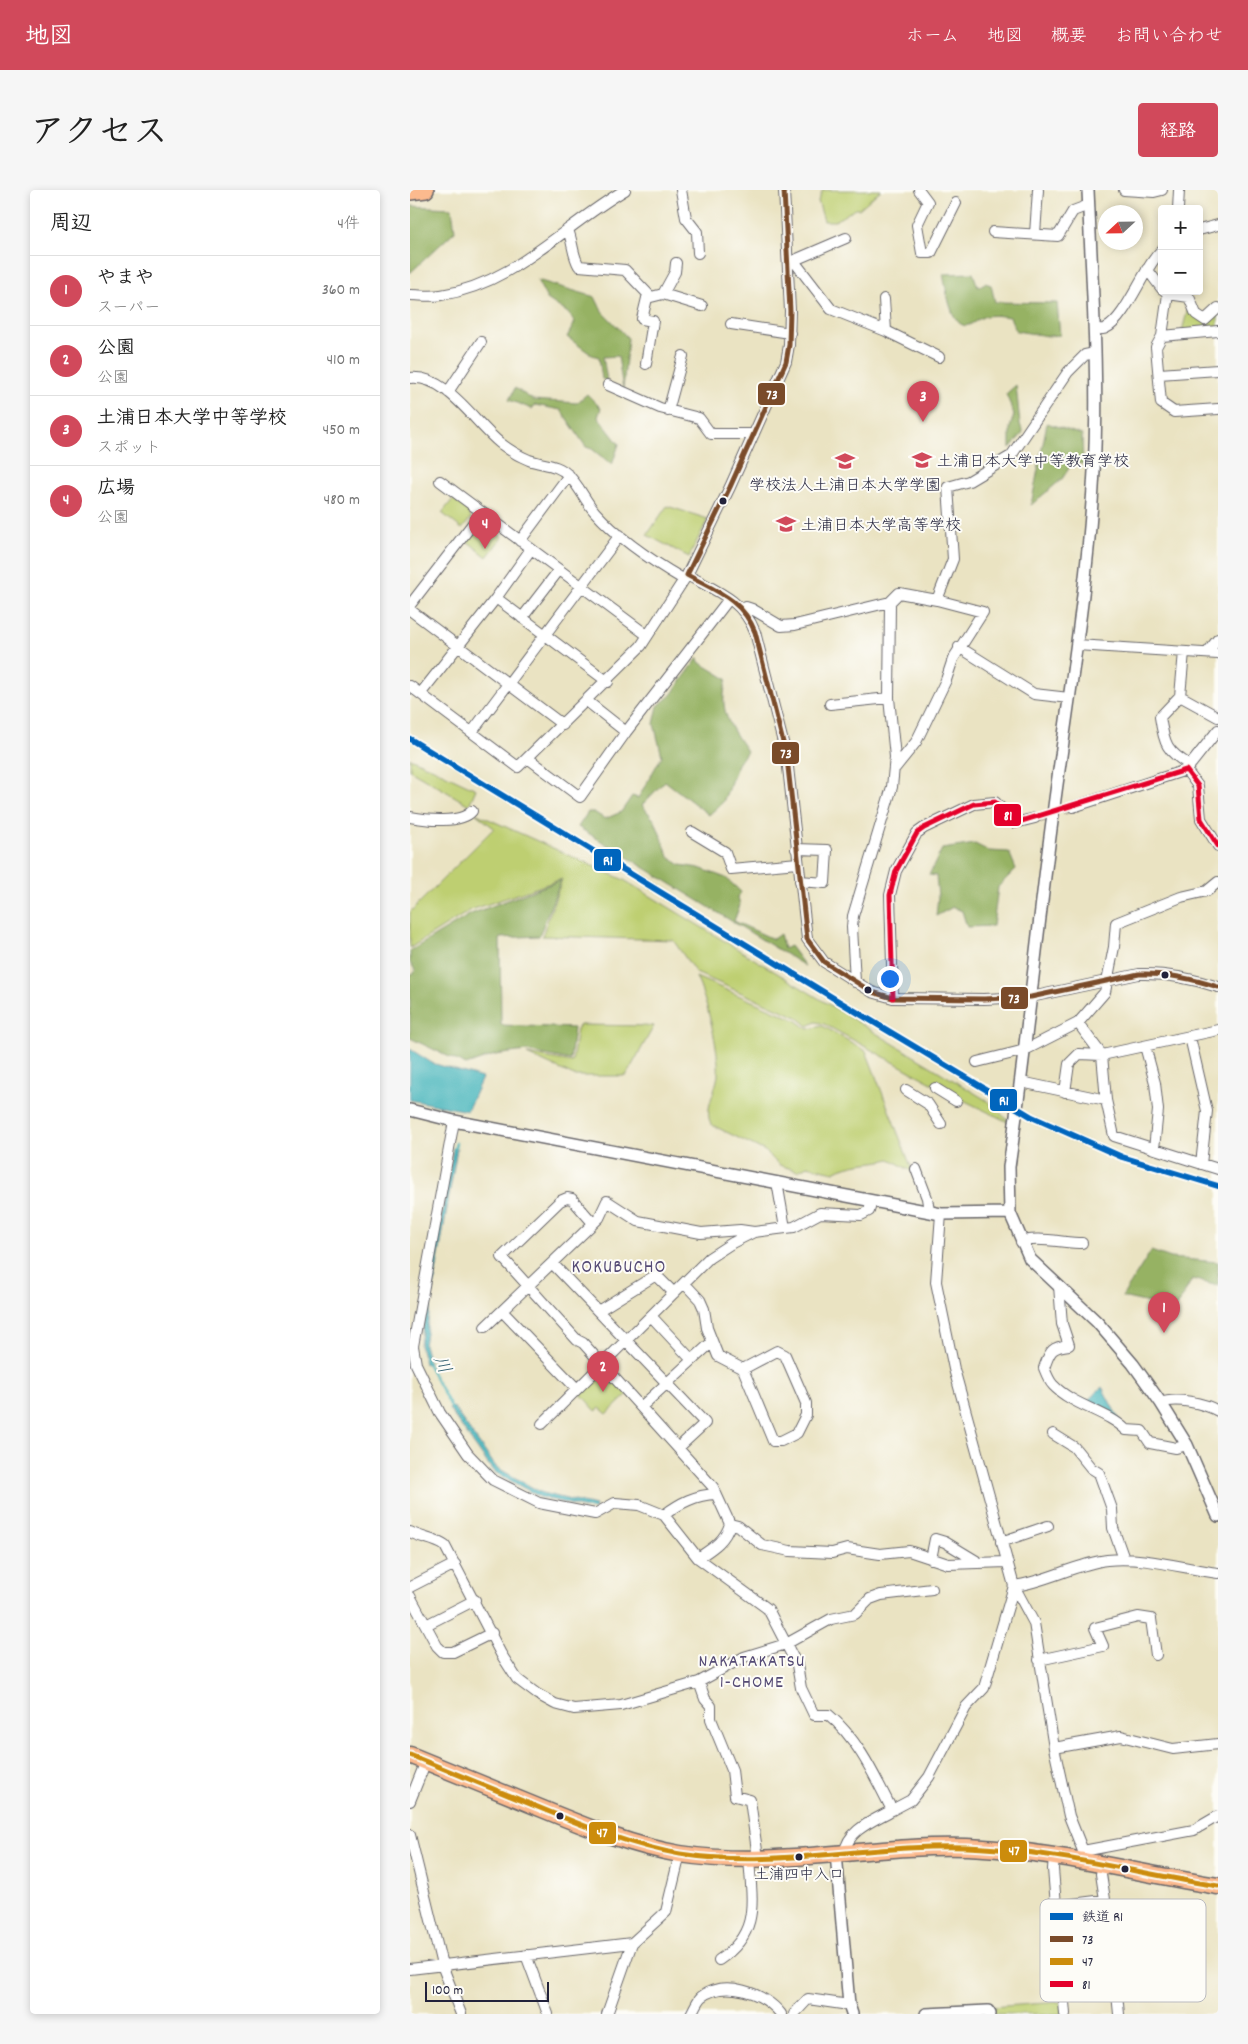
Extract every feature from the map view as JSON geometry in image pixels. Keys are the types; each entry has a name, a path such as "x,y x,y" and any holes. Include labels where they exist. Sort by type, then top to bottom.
{"highway":[{"path":"410,1755 604,1833 640,1845 680,1854 753,1859 932,1847 967,1847 1054,1856 1082,1856 1103,1865 1218,1886"}],"main road":[{"path":"410,192 426,190"}],"street":[{"path":"410,295 439,296 490,282 516,267 625,190"},
{"path":"681,190 686,218 697,232 698,253"},
{"path":"410,686 518,767 529,759 588,702 641,646 685,577 783,371 790,333 790,262 784,190"},
{"path":"919,190 928,202 918,225 922,253 931,253 956,203"},
{"path":"1035,234 1038,190"},
{"path":"1088,190 1095,353 1094,469 1077,645 1052,815 1025,1050 1009,1167 1010,1213 1030,1259 1119,1347 1161,1403 1187,1445 1218,1516"},
{"path":"1124,190 1154,192 1162,190"},
{"path":"1178,205 1179,190"},
{"path":"993,232 1058,236 1073,211 1088,204"},
{"path":"1203,229 1218,224"},
{"path":"568,230 574,244 573,256 579,266 625,270 648,294 642,319 653,321 646,364"},
{"path":"790,262 846,238"},
{"path":"1094,329 1106,328 1116,319 1137,289 1147,269 1158,255"},
{"path":"790,262 831,309 886,331 939,357"},
{"path":"664,294 675,272 676,263"},
{"path":"1147,269 1158,282"},
{"path":"647,298 664,294 702,306"},
{"path":"1165,295 1162,336 1156,347 1160,403 1168,410 1174,412 1218,409"},
{"path":"1181,295 1189,297 1196,314 1205,320 1218,308"},
{"path":"884,298 886,331"},
{"path":"731,324 790,333"},
{"path":"1162,336 1218,331"},
{"path":"448,392 481,342"},
{"path":"937,600 953,560 948,487 969,481 1011,456 1068,372 1085,355 1095,353"},
{"path":"668,410 682,356"},
{"path":"1159,374 1218,370"},
{"path":"410,378 418,377 434,381 510,450 529,460 557,467 569,475 595,513 649,559 729,599 749,616 755,632 787,758 807,939 824,962 872,992 893,998 1031,997 1109,982 1139,974 1156,974 1192,979 1218,987"},
{"path":"608,384 668,410 699,418 712,434 754,434"},
{"path":"520,541 569,475"},
{"path":"440,481 647,636"},
{"path":"410,605 481,513"},
{"path":"472,732 620,534"},
{"path":"421,694 496,598 531,549"},
{"path":"522,618 559,570"},
{"path":"743,609 746,607 752,609 781,626 795,625 890,602 899,593 984,612 959,647 916,742 895,768"},
{"path":"496,598 608,682"},
{"path":"529,759 580,797 626,732 729,599"},
{"path":"855,982 853,916 892,787 895,768 889,698 890,602"},
{"path":"410,610 563,725"},
{"path":"1077,645 1213,654 1218,639"},
{"path":"959,647 1034,694 1070,698"},
{"path":"1184,652 1180,696 1160,718 1164,740 1174,756 1188,768 1198,786 1201,819 1218,846"},
{"path":"1180,696 1218,717"},
{"path":"830,704 889,698"},
{"path":"588,702 626,732"},
{"path":"1073,807 1188,768 1218,730"},
{"path":"893,998 890,895 896,871 917,833 974,804 986,802 995,802 1016,823 1035,818"},
{"path":"410,817 424,820 446,820 469,815 472,811"},
{"path":"692,832 725,852 731,869 798,863"},
{"path":"796,849 827,850 825,883 800,881"},
{"path":"977,1062 1025,1050 1078,1023 1105,992 1109,982 1116,923 1181,897 1207,891 1218,882"},
{"path":"1078,1023 1102,1055 1106,1100 1114,1136 1218,1169"},
{"path":"1065,1092 1069,1064 1079,1054 1102,1055 1218,1030"},
{"path":"1190,1037 1207,1111 1201,1164"},
{"path":"1145,1046 1155,1084 1158,1110 1154,1149"},
{"path":"1021,1082 1106,1100"},
{"path":"935,1088 956,1101"},
{"path":"906,1090 928,1104 941,1124"},
{"path":"410,1110 454,1121 941,1214 1010,1213"},
{"path":"454,1121 413,1346 416,1364 440,1413 468,1454 493,1480 539,1503 594,1514 615,1503 623,1503 639,1505 664,1515 698,1558 768,1609 797,1665 801,1688 814,1715 830,1715 841,1725 871,1769 892,1810"},
{"path":"916,1169 927,1198 929,1211"},
{"path":"777,1182 785,1228"},
{"path":"593,1223 572,1199 568,1198 560,1201 502,1257 527,1287 602,1364 713,1487 730,1524 726,1535 716,1546 698,1558"},
{"path":"486,1326 599,1218 608,1201 638,1221 701,1233 740,1230 754,1232 794,1227 820,1213 861,1215 870,1211 872,1200"},
{"path":"941,1214 936,1282 954,1369 1014,1586 1034,1623 1054,1748 1069,1816 1082,1856 1194,1830 1218,1816"},
{"path":"542,1424 709,1258 754,1232"},
{"path":"1021,1242 1032,1238 1047,1242 1082,1243"},
{"path":"552,1263 705,1423 678,1448"},
{"path":"598,1312 656,1275 674,1293"},
{"path":"684,1284 700,1300 718,1356 743,1369 772,1441 781,1441 797,1433 806,1415 806,1403 785,1355 777,1351 743,1369"},
{"path":"1059,1286 1058,1301 1062,1324 1069,1345 1056,1346 1050,1353 1044,1368 1052,1385 1089,1410 1120,1424 1126,1430 1142,1431 1150,1443 1176,1448 1187,1445"},
{"path":"502,1310 577,1389"},
{"path":"651,1316 692,1360"},
{"path":"641,1407 712,1342"},
{"path":"1161,1403 1175,1400 1212,1407 1218,1410"},
{"path":"1053,1434 1074,1447 1091,1468 1099,1473 1112,1509 1113,1528 1124,1559"},
{"path":"664,1515 681,1502 703,1494 716,1494"},
{"path":"730,1524 738,1526 762,1545 790,1551 832,1553 847,1548 880,1554 909,1551 948,1564 1007,1562"},
{"path":"1001,1542 1048,1526"},
{"path":"410,1532 445,1546 517,1679 537,1694 555,1704 574,1709 621,1706 699,1682 744,1657 786,1644 831,1620 855,1614 870,1599 881,1594 932,1589"},
{"path":"931,1558 935,1539 946,1542 979,1562"},
{"path":"1014,1586 1028,1584 1105,1560 1124,1559 1218,1573"},
{"path":"410,1587 455,1564"},
{"path":"794,2014 808,1999 851,2012 840,1853 853,1834 911,1800 929,1778 966,1707 984,1688 1014,1586"},
{"path":"410,1596 437,1646 443,1652 453,1652 492,1633"},
{"path":"426,1625 474,1600"},
{"path":"1039,1660 1102,1646 1096,1628 1138,1617 1150,1619 1156,1655"},
{"path":"699,1682 705,1699 711,1706 711,1719 732,1770 735,1796 750,1800 753,1859 752,1906 745,1936 733,1951 719,1960"},
{"path":"1054,1748 1121,1736 1173,1750 1218,1744"},
{"path":"410,1801 426,1762"},
{"path":"410,1835 442,1965 462,2014"},
{"path":"607,2014 632,1943 666,1912 680,1854"},
{"path":"1054,1856 1056,1899"},
{"path":"1103,1865 1101,1874 1104,1899"},
{"path":"410,1969 632,1943"},
{"path":"526,1955 548,2014"},
{"path":"691,2014 700,1998 722,1988 744,1990 776,2007 781,2014"},
{"path":"926,2014 988,2011 990,2014"}],"green space":[{"path":"823,190 881,190 859,209 855,209 835,221 824,221 818,201"},
{"path":"410,206 452,208 455,231 410,273"},
{"path":"973,273 978,287 985,283 991,285 995,302 1057,303 1060,335 1048,336 1016,331 1010,317 993,315 981,318 969,325 963,325 958,321 950,307 943,274"},
{"path":"537,280 595,297 602,311 628,338 623,389 618,356 603,357 607,381 602,379 599,357 592,355 567,337 575,322 568,313 547,299"},
{"path":"1188,308 1197,317 1218,312 1218,328 1182,331"},
{"path":"1016,385 1020,424 1023,433 1010,448 1010,428 1014,414 1006,394"},
{"path":"515,388 533,400 577,403 587,394 601,408 598,417 619,444 612,465 592,449 586,447 561,410 535,405 532,409 509,400"},
{"path":"1047,423 1082,435 1083,464 1073,462 1062,479 1031,505"},
{"path":"453,499 468,510 471,518 462,529 442,513"},
{"path":"667,506 708,519 689,557 647,535"},
{"path":"480,526 488,526 502,537 487,557 467,541"},
{"path":"698,658 699,662 727,679 724,700 727,717 747,751 738,764 723,802 709,815 665,781 642,805 655,821 669,857 680,865 699,868 726,878 741,892 738,897 740,905 734,921 773,939 780,934 784,949 790,946 805,966 578,827 588,812 594,812 605,819 621,812 632,796 638,798 662,756 654,724 658,706 671,695"},
{"path":"410,758 476,789 469,805 410,770"},
{"path":"475,813 624,880 986,1100 1012,1124 959,1098 824,1024 816,1022 808,1026 797,1017 696,973 673,940 542,936 562,879 471,910 410,948 410,912 494,828"},
{"path":"975,844 989,851 1009,852 1016,869 998,887 993,926 967,927 962,911 953,907 936,916 938,896 936,876 929,875 942,849"},
{"path":"561,880 539,936 500,938 501,1025 574,1028 570,1060 526,1051 495,1055 466,1065 410,1038 410,976 416,971 410,963 410,951 471,914"},
{"path":"696,977 796,1020 808,1029 823,1026 866,1051 913,1172 890,1159 854,1165 834,1172 807,1166 798,1171 779,1165 765,1151 712,1125 709,1120 709,1107 718,1074 717,1052 708,1011"},
{"path":"580,1025 654,1026 626,1076 574,1076 527,1054 572,1062 577,1029"},
{"path":"1151,1251 1171,1258 1218,1262 1218,1286 1192,1279 1176,1309 1122,1297"},
{"path":"601,1369 628,1394 607,1414 600,1408 596,1411 578,1391 585,1383 589,1387 602,1378 598,1372"},
{"path":"1061,2002 1062,2014 994,2014 990,2007"}],"water":[{"path":"410,1049 432,1063 482,1078 467,1111 410,1100"},
{"path":"453,1148 457,1148 424,1345 429,1363 425,1364 420,1345"},
{"path":"1102,1387 1120,1421 1085,1403"},
{"path":"453,1407 496,1467 542,1493 595,1506 594,1510 540,1497 493,1471 449,1409"}],"waterway":[{"name":"川","path":"454,1151 456,1143"},
{"name":"川","path":"426,1361 453,1411"}],"tunnel":[{"path":"1035,818 1073,807"}],"rail line":[{"name":"R1","path":"410,739 1032,1117 1122,1157 1218,1186"}],"transit line":[{"name":"73","path":"784,190 790,311 789,345 786,362 730,487 687,575 727,597 743,611 755,632 787,758 807,939 824,962 872,992 893,998 984,999 1031,997 1139,974 1179,977 1218,987"},
{"name":"81","path":"893,998 890,895 896,871 917,833 974,804 995,802 1015,823 1186,770 1198,786 1201,819 1218,846"},
{"name":"47","path":"410,1755 595,1830 645,1846 680,1854 751,1859 895,1849 967,1847 1062,1857 1218,1886"}],"place":[{"name":"土浦日本大学中等学校","path":"923,422"},
{"name":"土浦日本大学中等教育学校","path":"922,460"},
{"name":"学校法人土浦日本大学学園","path":"845,461"},
{"name":"土浦日本大学高等学校","path":"786,524"},
{"name":"広場","path":"485,549"},
{"name":"やまや","path":"1164,1333"},
{"name":"公園","path":"603,1392"},
{"name":"土浦四中入口","path":"799,1857"}],"district":[{"name":"KOKUBUCHO","path":"619,1265"},
{"name":"NAKATAKATSU 1-CHOME","path":"752,1670"}]}
